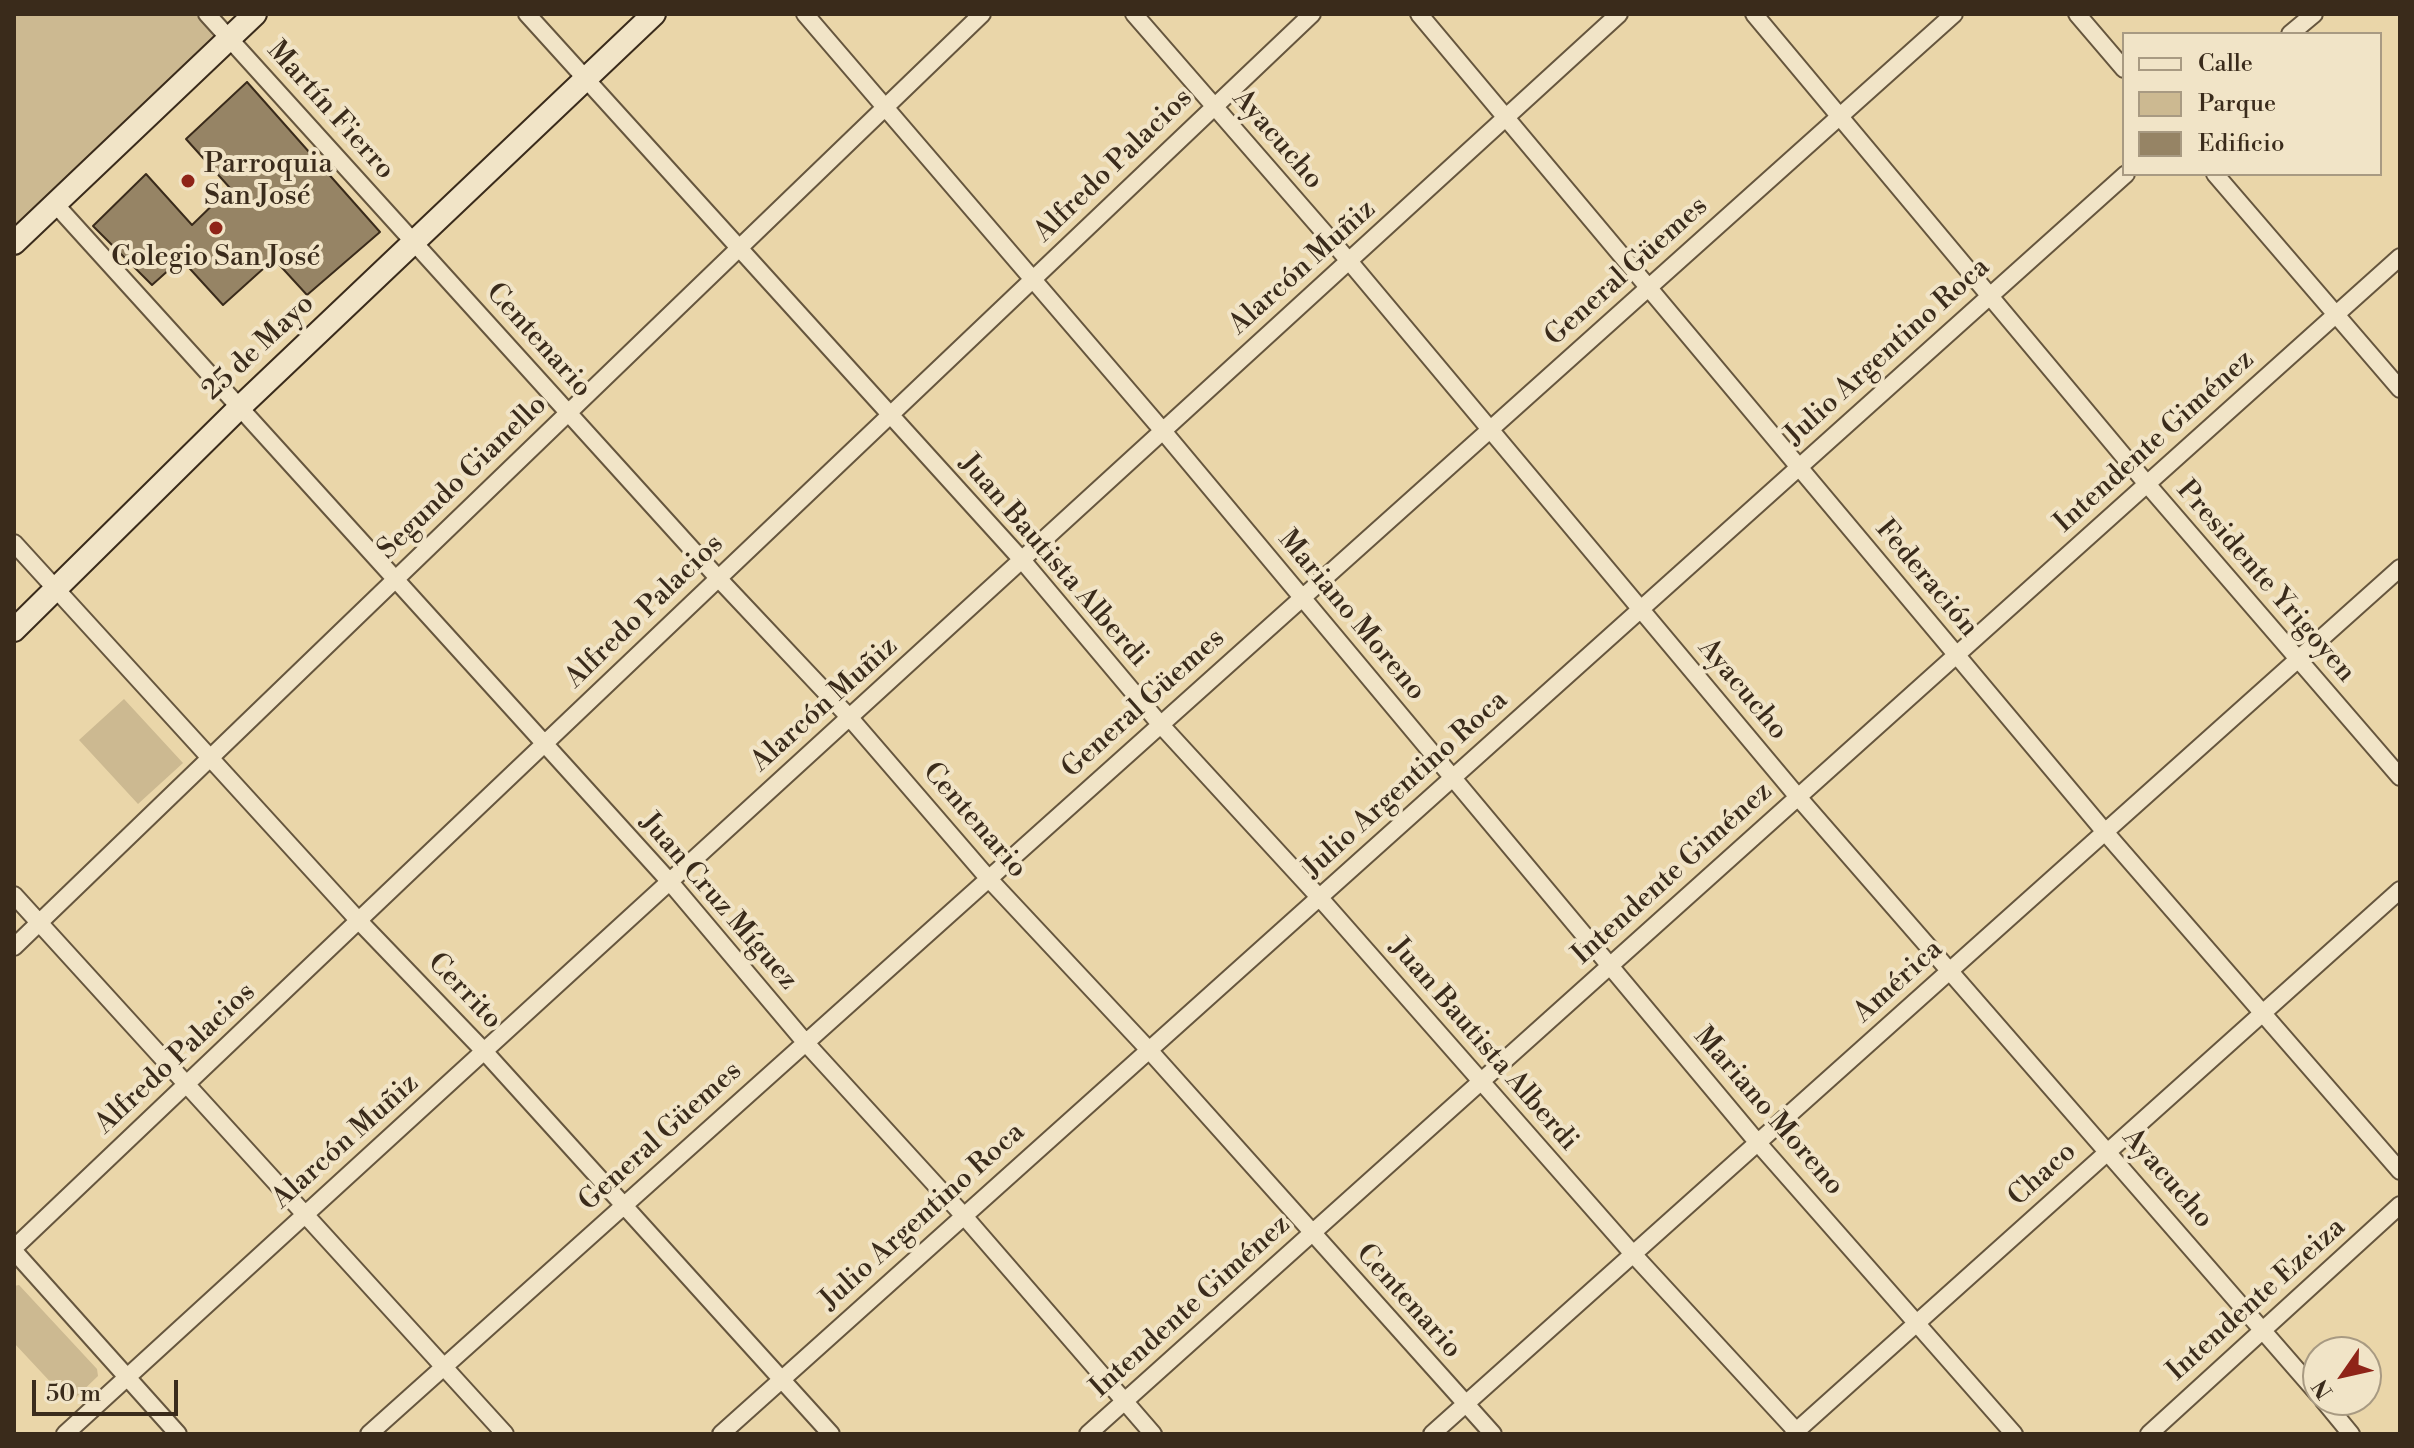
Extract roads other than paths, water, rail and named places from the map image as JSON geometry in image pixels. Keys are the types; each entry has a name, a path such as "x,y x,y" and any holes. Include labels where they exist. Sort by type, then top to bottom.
{"street":[{"name":"Martín Fierro","path":"207,14 415,243"},
{"path":"14,243 255,14"},
{"name":"Juan Bautista Alberdi","path":"527,14 1022,560 1160,724 1319,897 1633,1254 1796,1433"},
{"name":"25 de Mayo","path":"14,630 239,408 654,14"},
{"name":"Mariano Moreno","path":"805,14 1163,431 1758,1143 2014,1434"},
{"name":"Segundo Gianello","path":"14,947 982,14"},
{"name":"Ayacucho","path":"1134,14 1349,261 1488,431 1798,797 2302,1374"},
{"name":"Alfredo Palacios","path":"14,1250 1312,14"},
{"name":"Federación","path":"1419,14 1508,116 1648,288 2105,832 2400,1171"},
{"name":"Alarcón Muñiz","path":"65,1434 1619,14"},
{"name":"Presidente Yrigoyen","path":"1754,14 2147,484 2400,777"},
{"name":"General Güemes","path":"369,1434 1954,14"},
{"path":"2077,14 2122,67"},
{"path":"2292,32 2314,14"},
{"name":"Julio Argentino Roca","path":"721,1434 2124,176"},
{"path":"2217,176 2400,389"},
{"name":"Juan Cruz Míguez","path":"56,205 670,882 805,1042 964,1216 1153,1434"},
{"name":"Centenario","path":"415,243 718,578 850,718 988,878 1149,1050 1493,1434"},
{"name":"Intendente Giménez","path":"1088,1434 2400,257"},
{"name":"Cerrito","path":"14,543 359,921 484,1051 831,1434"},
{"name":"América","path":"1432,1434 2400,568"},
{"name":"Chaco","path":"1796,1433 2400,890"},
{"path":"14,895 186,1086 307,1213 505,1434"},
{"name":"Intendente Ezeiza","path":"2149,1434 2400,1205"},
{"path":"14,1250 178,1434"},
{"path":"2336,1416 2351,1434"}],"place":[{"name":"Parroquia San José","path":"188,181"},
{"name":"Colegio San José","path":"216,228"}]}
